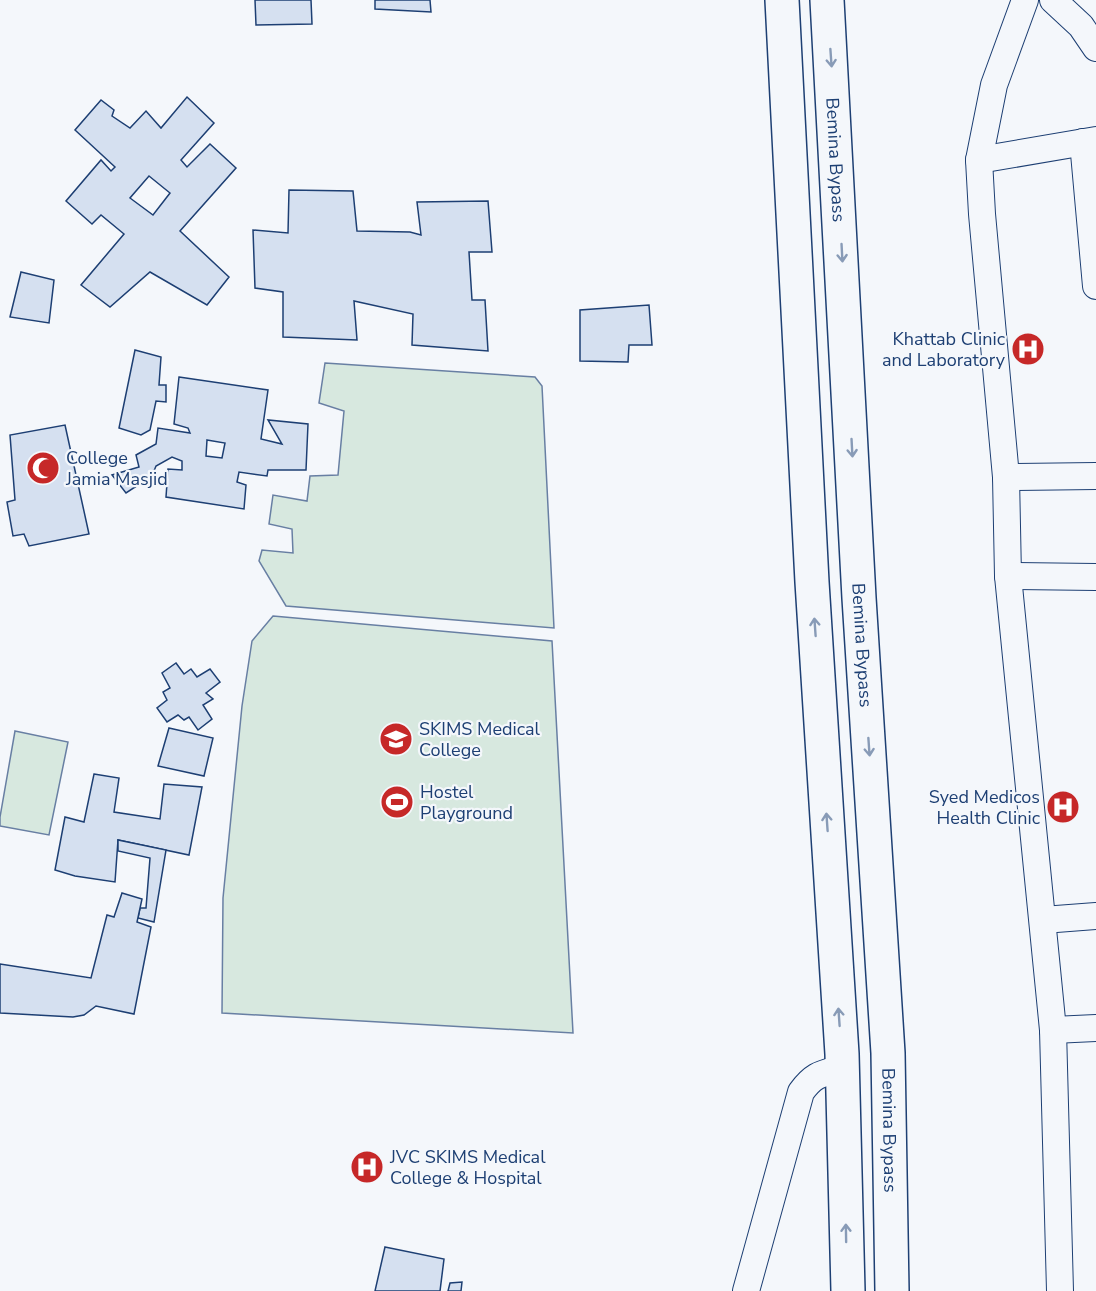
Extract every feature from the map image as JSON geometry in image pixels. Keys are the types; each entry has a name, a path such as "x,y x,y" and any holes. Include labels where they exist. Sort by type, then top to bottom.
{"highway":[{"path":"782,0 812,582 842,1068 848,1291"},
{"name":"Bemina Bypass","path":"827,0 859,598 888,1053 892,1291"}],"street":[{"path":"1024,0 994,85 979,160 1006,477 1008,576 1053,1030 1060,1291"},
{"path":"1053,0 1082,26 1096,48"},
{"path":"979,160 1089,141 1096,286"},
{"path":"1006,477 1096,476"},
{"path":"1008,576 1096,577"},
{"path":"1043,920 1096,916"},
{"path":"1053,1030 1096,1028"},
{"path":"746,1291 801,1092 810,1080 842,1068"}],"shaded area":[{"path":"325,363 535,377 542,386 554,628 286,606 259,561 262,550 293,553 292,529 269,524 273,495 307,501 310,476 338,475 344,411 319,403"},
{"name":"Hostel Playground","path":"273,616 552,641 573,1033 222,1013 223,898 242,706 252,641"},
{"path":"15,731 68,742 49,835 0,826"}],"building":[{"path":"255,0 311,0 312,24 256,25"},
{"path":"375,0 430,0 431,12 375,9"},
{"path":"187,97 214,123 181,160 187,167 210,144 236,168 180,231 229,277 207,305 150,272 110,307 81,285 124,234 101,215 92,224 66,201 101,160 111,171 115,167 75,130 101,100 114,110 112,116 130,128 146,111 161,128","holes":["149,176 170,193 153,215 130,198"]},
{"path":"289,190 353,191 357,231 410,232 421,235 417,202 488,201 492,252 469,252 472,300 485,300 488,351 412,345 413,314 354,301 357,340 283,337 283,292 255,288 253,230 288,233"},
{"path":"21,272 54,280 49,323 10,317"},
{"path":"649,305 652,345 629,345 628,362 580,361 580,310"},
{"path":"135,350 161,357 159,385 166,385 166,402 156,401 150,430 141,435 119,428"},
{"path":"179,377 268,390 261,439 282,444 268,420 308,424 306,470 268,470 267,476 239,472 237,482 246,485 244,509 166,497 168,469 182,470 182,461 172,457 156,466 152,476 126,493 112,475 139,467 136,455 156,444 158,428 190,433 188,428 174,424","holes":["207,440 225,443 222,458 206,456"]},
{"name":"College Jamia Masjid","path":"65,425 89,534 29,546 24,534 13,536 7,502 15,500 10,435"},
{"path":"176,663 184,674 191,669 197,677 210,669 220,682 206,693 213,699 203,705 212,719 198,730 189,717 184,720 178,715 167,722 157,708 167,700 163,692 170,688 162,673"},
{"path":"169,728 213,738 204,776 158,766"},
{"path":"94,774 119,778 114,812 160,819 164,784 202,787 189,855 118,840 115,882 75,876 55,870 65,817 84,822"},
{"path":"118,840 166,850 154,922 138,918 140,908 146,908 150,858 118,851"},
{"path":"122,893 142,899 137,922 151,927 134,1014 96,1006 84,1015 73,1017 0,1013 0,964 91,978 107,915 114,917"},
{"path":"385,1247 444,1259 440,1291 375,1291"},
{"path":"462,1282 461,1291 448,1291 450,1283"}],"place":[{"name":"Khattab Clinic and Laboratory","path":"1028,349"},
{"name":"College Jamia Masjid","path":"43,468"},
{"name":"SKIMS Medical College","path":"396,739"},
{"name":"Hostel Playground","path":"397,802"},
{"name":"Syed Medicos Health Clinic","path":"1063,807"},
{"name":"JVC SKIMS Medical College & Hospital","path":"367,1167"}]}
